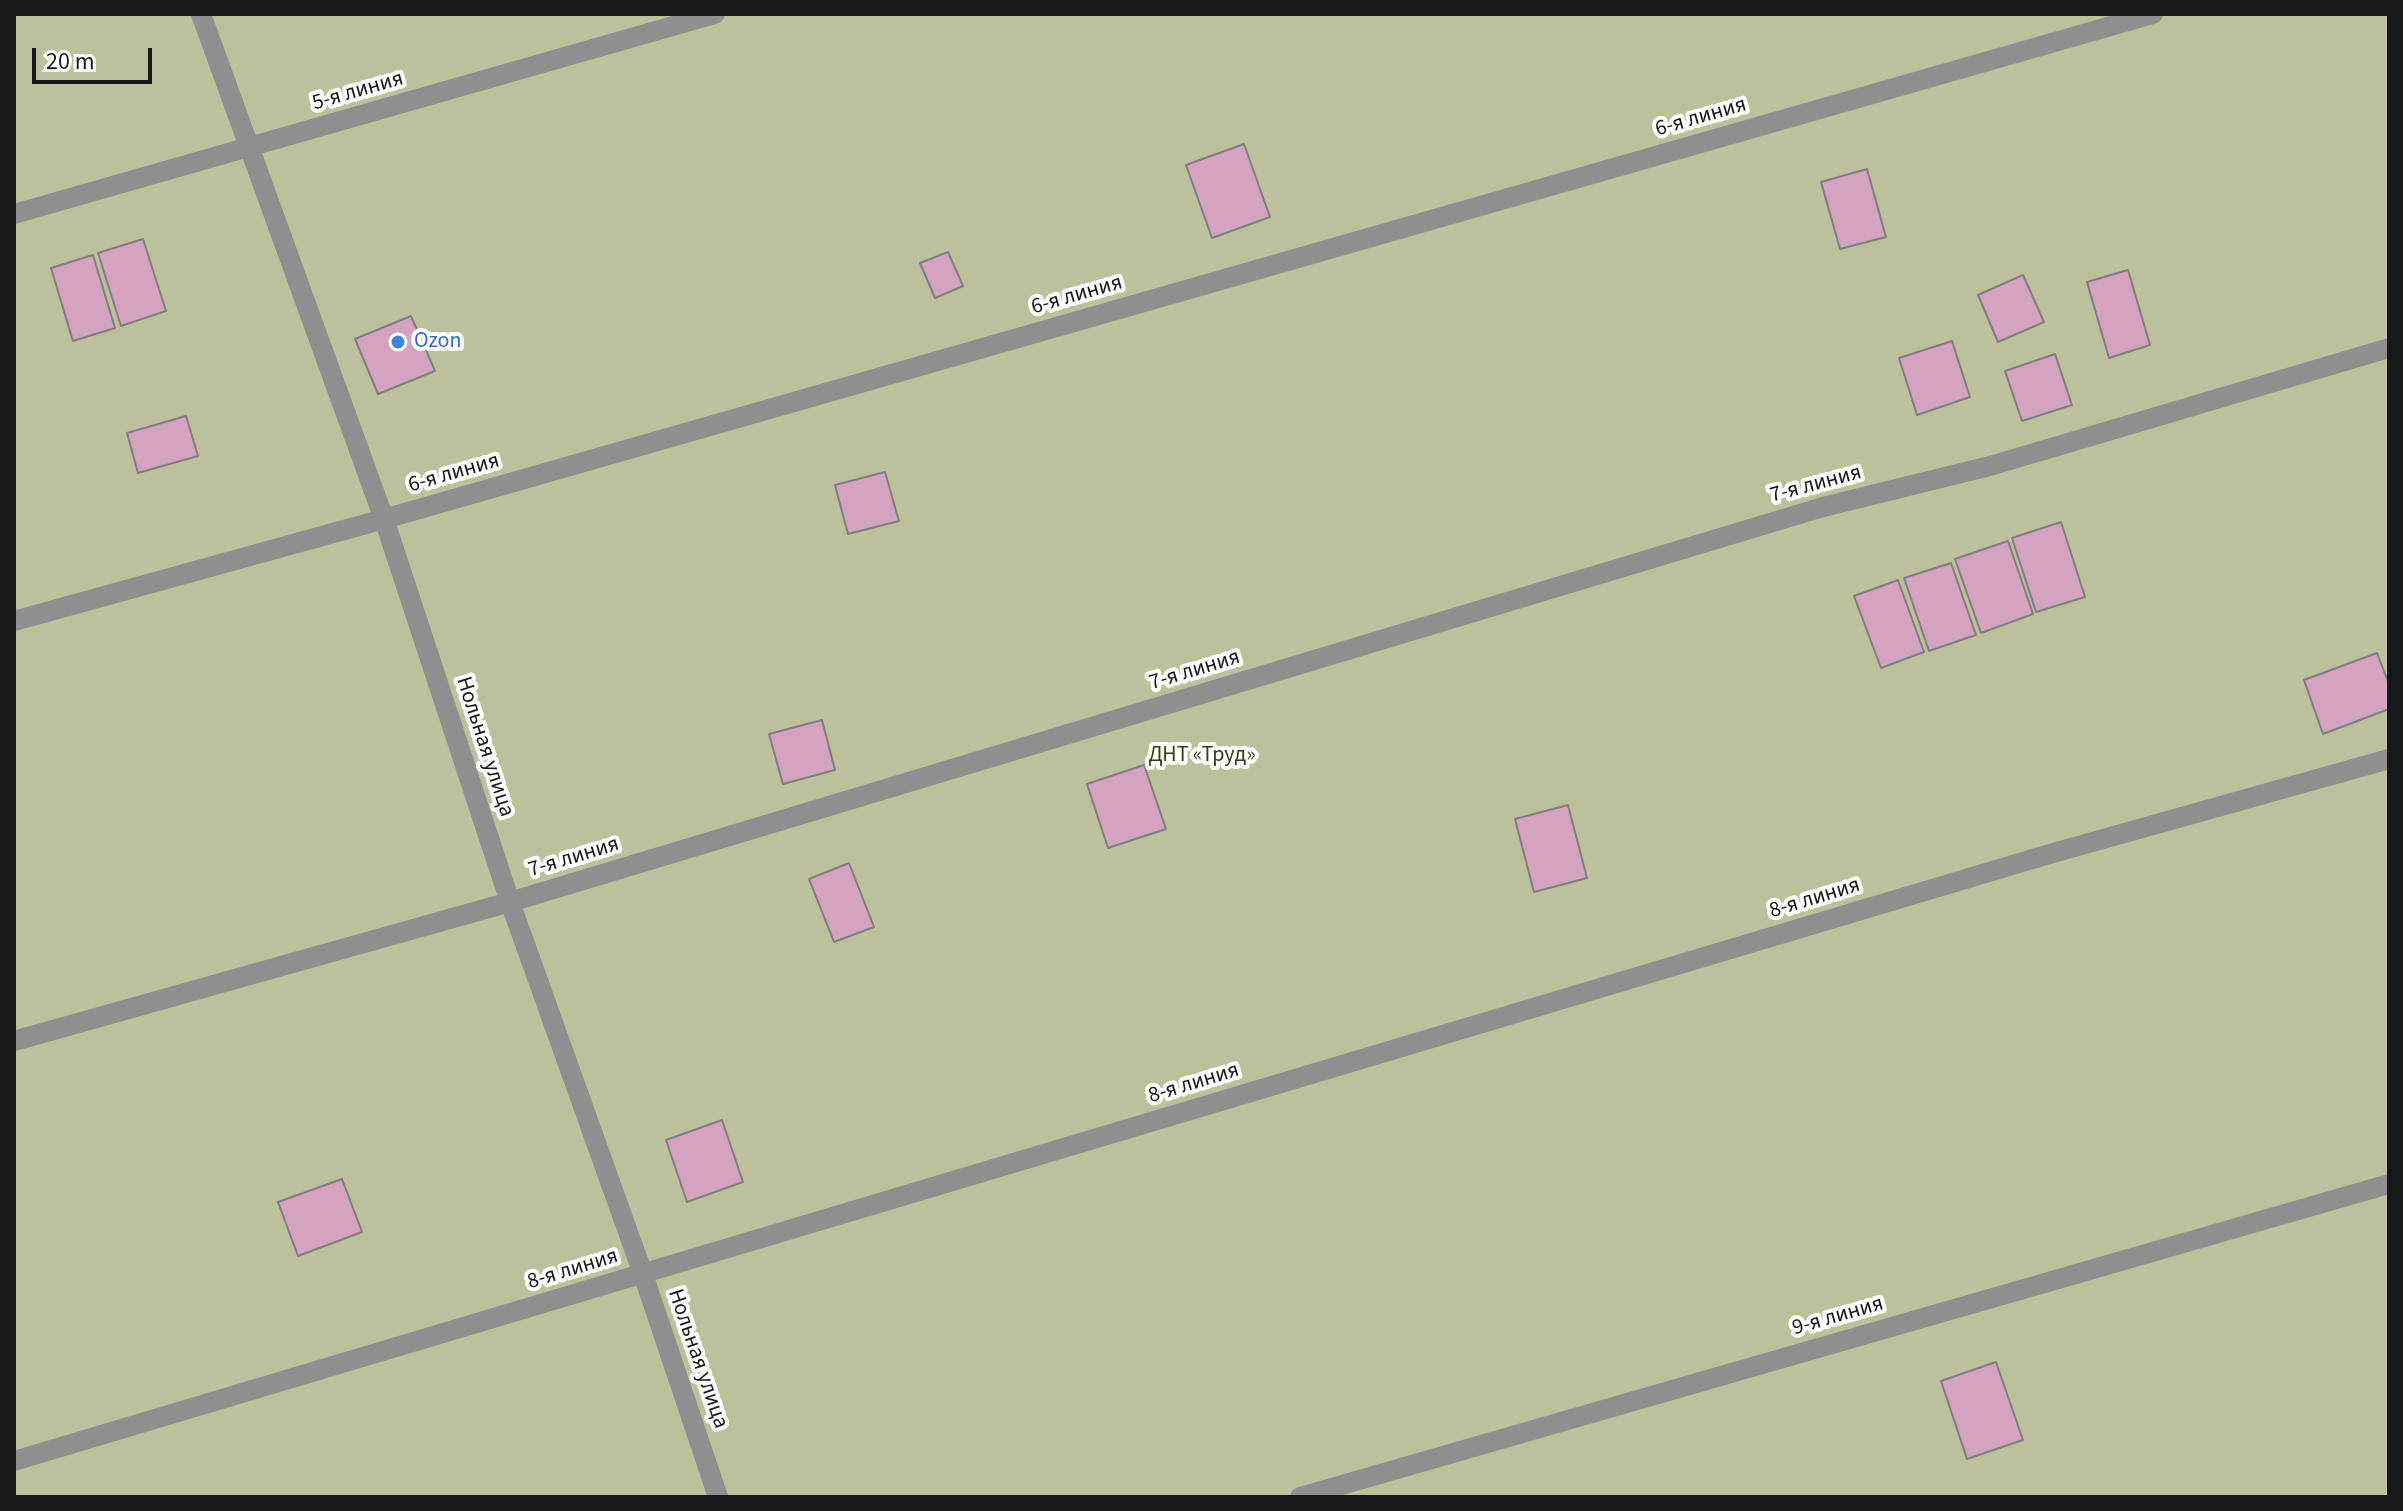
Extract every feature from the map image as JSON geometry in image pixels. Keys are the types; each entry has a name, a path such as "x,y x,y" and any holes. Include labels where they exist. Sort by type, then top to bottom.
{"street":[{"name":"Нольная улица","path":"201,14 384,519 510,902 643,1274 718,1497"},
{"name":"5-я линия","path":"14,214 715,14"},
{"name":"6-я линия","path":"14,621 384,519 2153,14"},
{"name":"7-я линия","path":"14,1041 510,902 1823,507 1990,466 2389,348"},
{"name":"8-я линия","path":"14,1461 2046,855 2389,759"},
{"name":"9-я линия","path":"1300,1497 2389,1184"}],"green space":[{"name":"ДНТ «Труд»","path":"14,14 2389,14 2389,1497 14,1497"}],"building":[{"path":"1244,144 1270,217 1212,238 1186,165"},
{"path":"1867,169 1886,237 1840,249 1821,182"},
{"path":"143,239 166,311 121,326 98,253"},
{"path":"948,252 963,286 935,298 920,263"},
{"path":"93,255 115,328 73,341 51,268"},
{"path":"2128,270 2150,345 2109,358 2087,282"},
{"path":"2023,275 2044,322 1998,342 1978,295"},
{"path":"411,316 435,371 378,394 355,339"},
{"path":"1952,341 1970,397 1917,415 1899,358"},
{"path":"2055,354 2072,405 2022,421 2005,371"},
{"path":"186,416 198,456 138,473 127,433"},
{"path":"885,472 899,521 848,534 835,485"},
{"path":"2061,522 2085,597 2036,612 2012,538"},
{"path":"2008,541 2033,614 1981,633 1955,559"},
{"path":"1951,563 1976,635 1929,651 1904,578"},
{"path":"1898,580 1924,652 1881,668 1854,596"},
{"path":"2377,653 2389,684 2389,709 2323,734 2304,680"},
{"path":"822,720 835,770 783,784 769,734"},
{"path":"1144,765 1166,829 1108,848 1087,784"},
{"path":"1568,805 1587,878 1534,892 1515,819"},
{"path":"849,863 874,927 834,942 809,879"},
{"path":"722,1120 743,1182 687,1202 666,1140"},
{"path":"342,1179 362,1232 298,1256 278,1202"},
{"path":"1996,1362 2023,1440 1967,1459 1941,1381"}],"place":[{"name":"Ozon","path":"398,342"}]}
